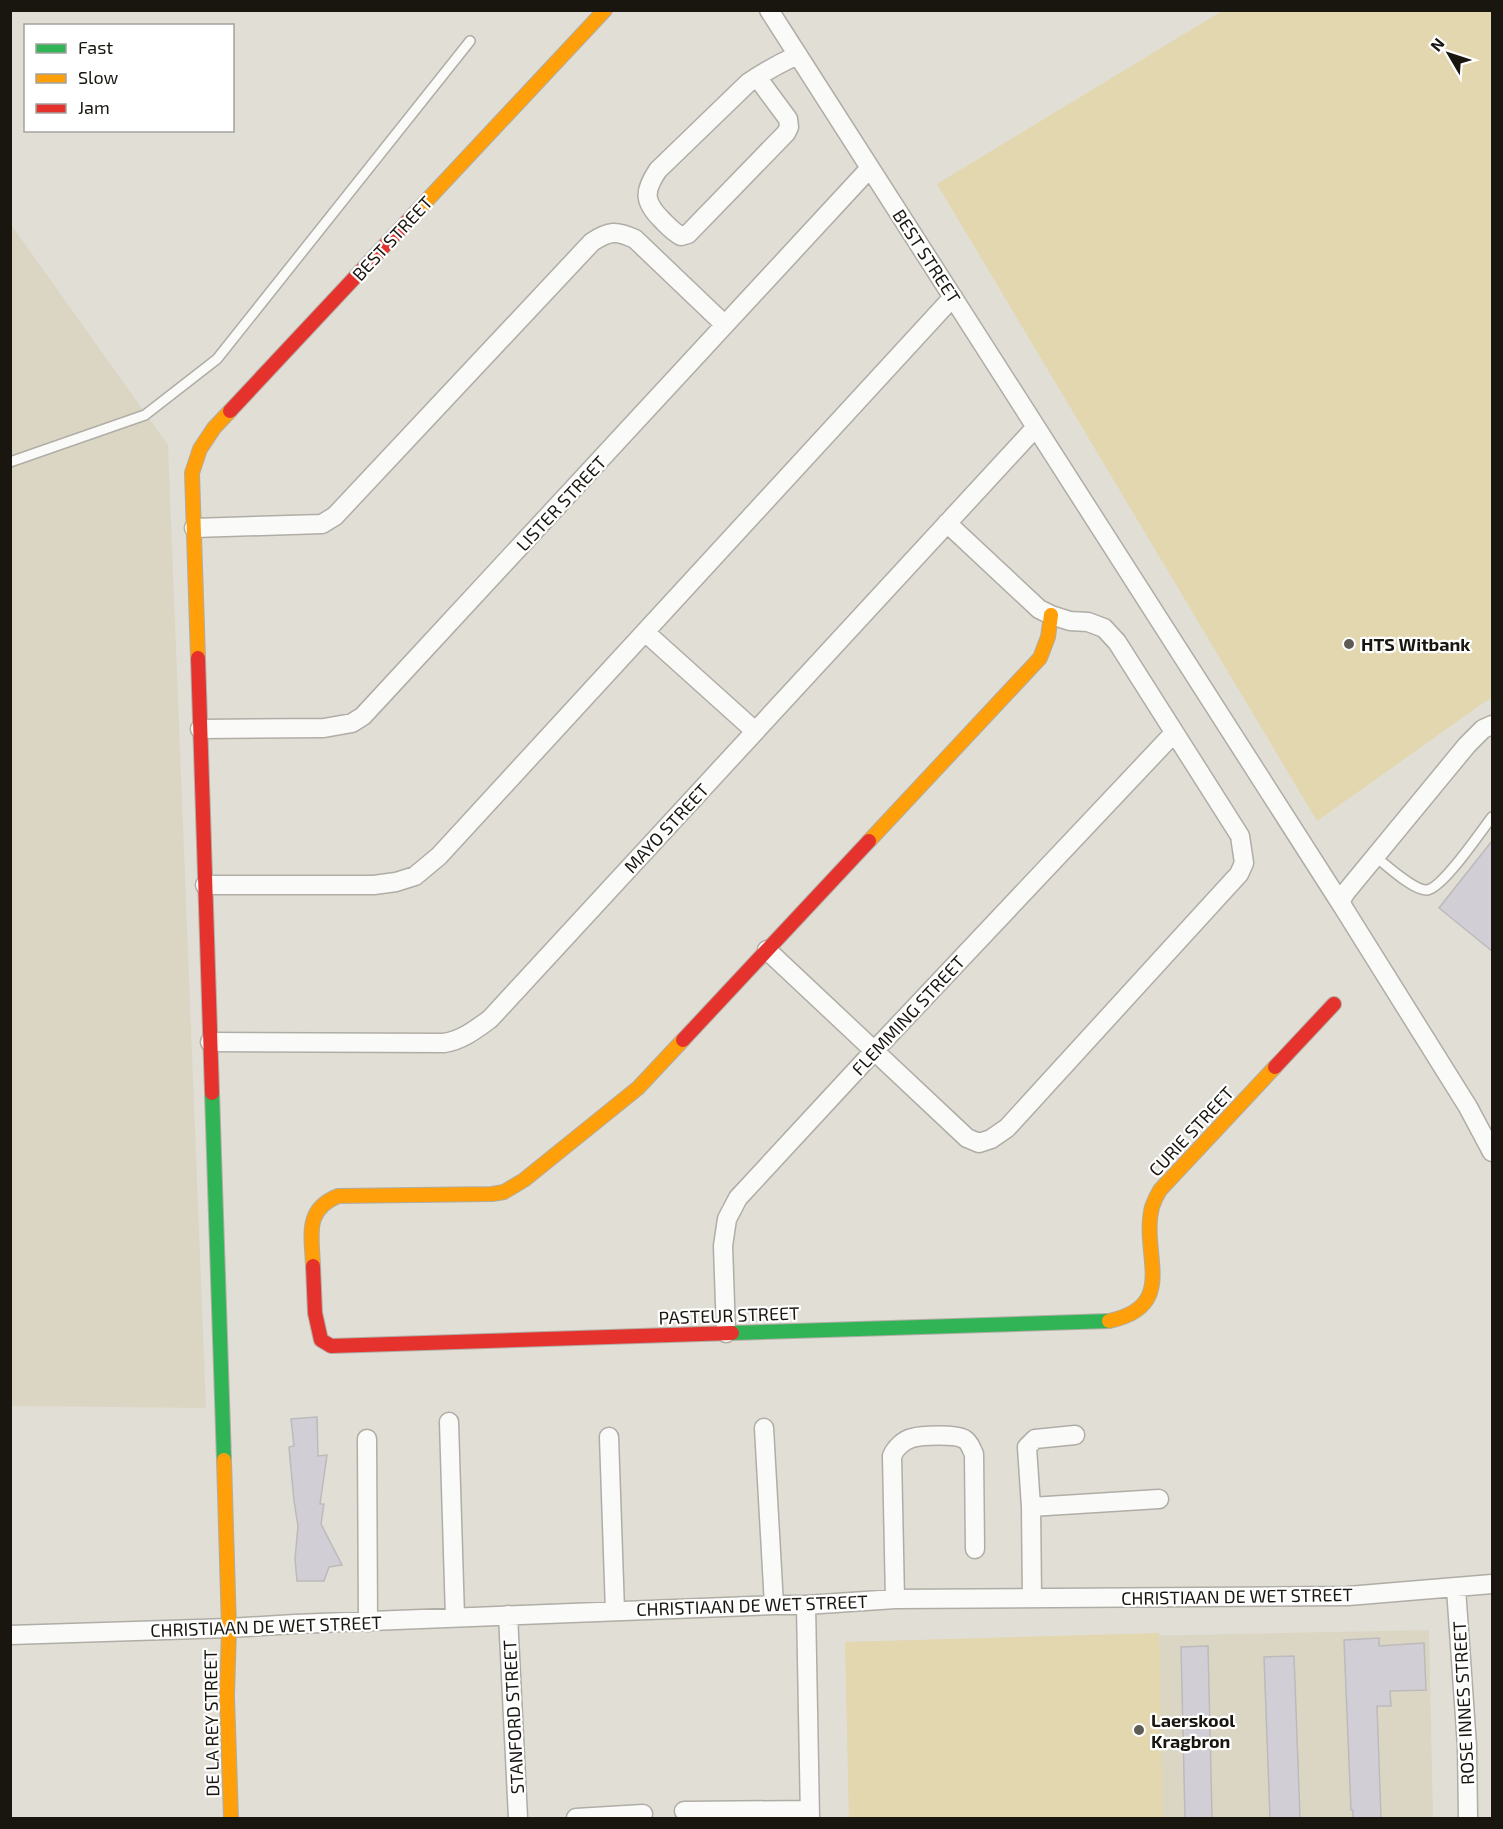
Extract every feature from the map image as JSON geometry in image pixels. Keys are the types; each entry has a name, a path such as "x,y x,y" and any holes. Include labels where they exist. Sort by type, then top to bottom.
{"street":[{"name":"BEST STREET","path":"192,473 200,449 214,428 605,10"},
{"name":"BEST STREET","path":"769,10 1343,907 1468,1107 1492,1152"},
{"path":"758,76 788,119 789,127 786,133 688,234 681,236 651,209 647,197 650,182 658,170 748,83 758,76 771,67 798,55"},
{"name":"LISTER STREET","path":"200,729 324,728 352,723 363,716 870,168"},
{"path":"194,528 322,524 335,516 592,242 606,233 622,233 635,239 725,325"},
{"path":"205,885 374,885 415,876 439,856 953,297"},
{"name":"MAYO STREET","path":"210,1042 444,1043 456,1041 490,1019 1036,427"},
{"name":"DE LA REY STREET","path":"192,473 229,1628 227,1696 231,1818"},
{"path":"947,523 1039,609 1070,621 1088,622 1104,628 1117,642 1240,836 1244,863 1239,874 1006,1128 991,1139 979,1143 967,1138 766,950 1040,657 1052,627 1051,615"},
{"path":"645,632 755,731"},
{"path":"1343,907 1341,900 1346,892 1467,745 1483,729 1492,725"},
{"name":"FLEMMING STREET","path":"726,1334 723,1246 727,1219 738,1198 1174,733"},
{"name":"PASTEUR STREET","path":"766,950 638,1088 513,1188 492,1194 338,1196 320,1206 312,1221 315,1313 321,1340 332,1346 348,1346 1107,1321 1126,1317 1138,1310"},
{"name":"CURIE STREET","path":"1138,1310 1148,1300 1151,1286 1152,1208 1160,1190 1334,1004"},
{"path":"449,1422 454,1617"},
{"path":"764,1428 774,1605"},
{"path":"1032,1598 1027,1447 1035,1439 1075,1435"},
{"path":"895,1599 892,1456 897,1448 911,1438 950,1436 968,1440 974,1454 975,1549"},
{"path":"609,1437 615,1611"},
{"path":"367,1439 368,1622"},
{"path":"1030,1508 1159,1499"},
{"name":"CHRISTIAAN DE WET STREET","path":"10,1635 806,1605 895,1599 1348,1596 1492,1584"},
{"name":"ROSE INNES STREET","path":"1456,1588 1467,1746 1468,1818"},
{"path":"684,1811 810,1814 806,1605"},
{"name":"STANFORD STREET","path":"508,1615 518,1818"},
{"path":"576,1818 643,1814"}],"lane":[{"path":"10,462 144,415 217,359 470,41"},
{"path":"1376,857 1416,887 1426,890 1436,886 1460,859 1492,816"}],"shaded area":[{"name":"HTS Witbank","path":"1222,11 1492,11 1492,698 1317,821 937,184"},
{"path":"10,223 168,445 206,1408 11,1406"},
{"name":"Laerskool Kragbron","path":"1429,1630 1433,1818 849,1818 846,1642"},
{"path":"1159,1633 1163,1818 849,1818 845,1642"}],"building":[{"path":"1492,841 1492,951 1439,908"},
{"path":"317,1417 318,1456 327,1455 320,1504 324,1504 321,1524 342,1565 329,1567 324,1581 297,1581 295,1559 298,1526 289,1447 294,1446 291,1419"},
{"path":"1379,1638 1379,1646 1424,1643 1426,1690 1390,1691 1391,1706 1377,1706 1381,1818 1353,1818 1344,1640"},
{"path":"1208,1646 1212,1818 1185,1818 1181,1647"},
{"path":"1294,1656 1300,1818 1270,1818 1264,1657"}],"traffic: fast":[{"path":"212,1093 224,1460"},
{"path":"732,1333 1109,1321"}],"traffic: slow":[{"path":"417,211 605,10"},
{"path":"198,658 192,473 200,449 214,428 230,411"},
{"path":"869,841 1040,658 1048,637 1051,615"},
{"path":"313,1266 312,1225 320,1208 327,1202 338,1196 504,1192 524,1180 638,1088 683,1040"},
{"path":"1109,1321 1131,1314 1144,1303 1151,1291 1153,1276 1150,1225 1152,1207 1160,1190 1275,1067"},
{"path":"224,1460 231,1818"}],"traffic: jam":[{"path":"230,411 417,211"},
{"path":"198,658 212,1093"},
{"path":"683,1040 869,841"},
{"path":"1275,1067 1334,1004"},
{"path":"313,1266 315,1313 321,1340 331,1346 732,1333"}],"place":[{"name":"HTS Witbank","path":"1349,644"},
{"name":"Laerskool Kragbron","path":"1139,1730"}]}
